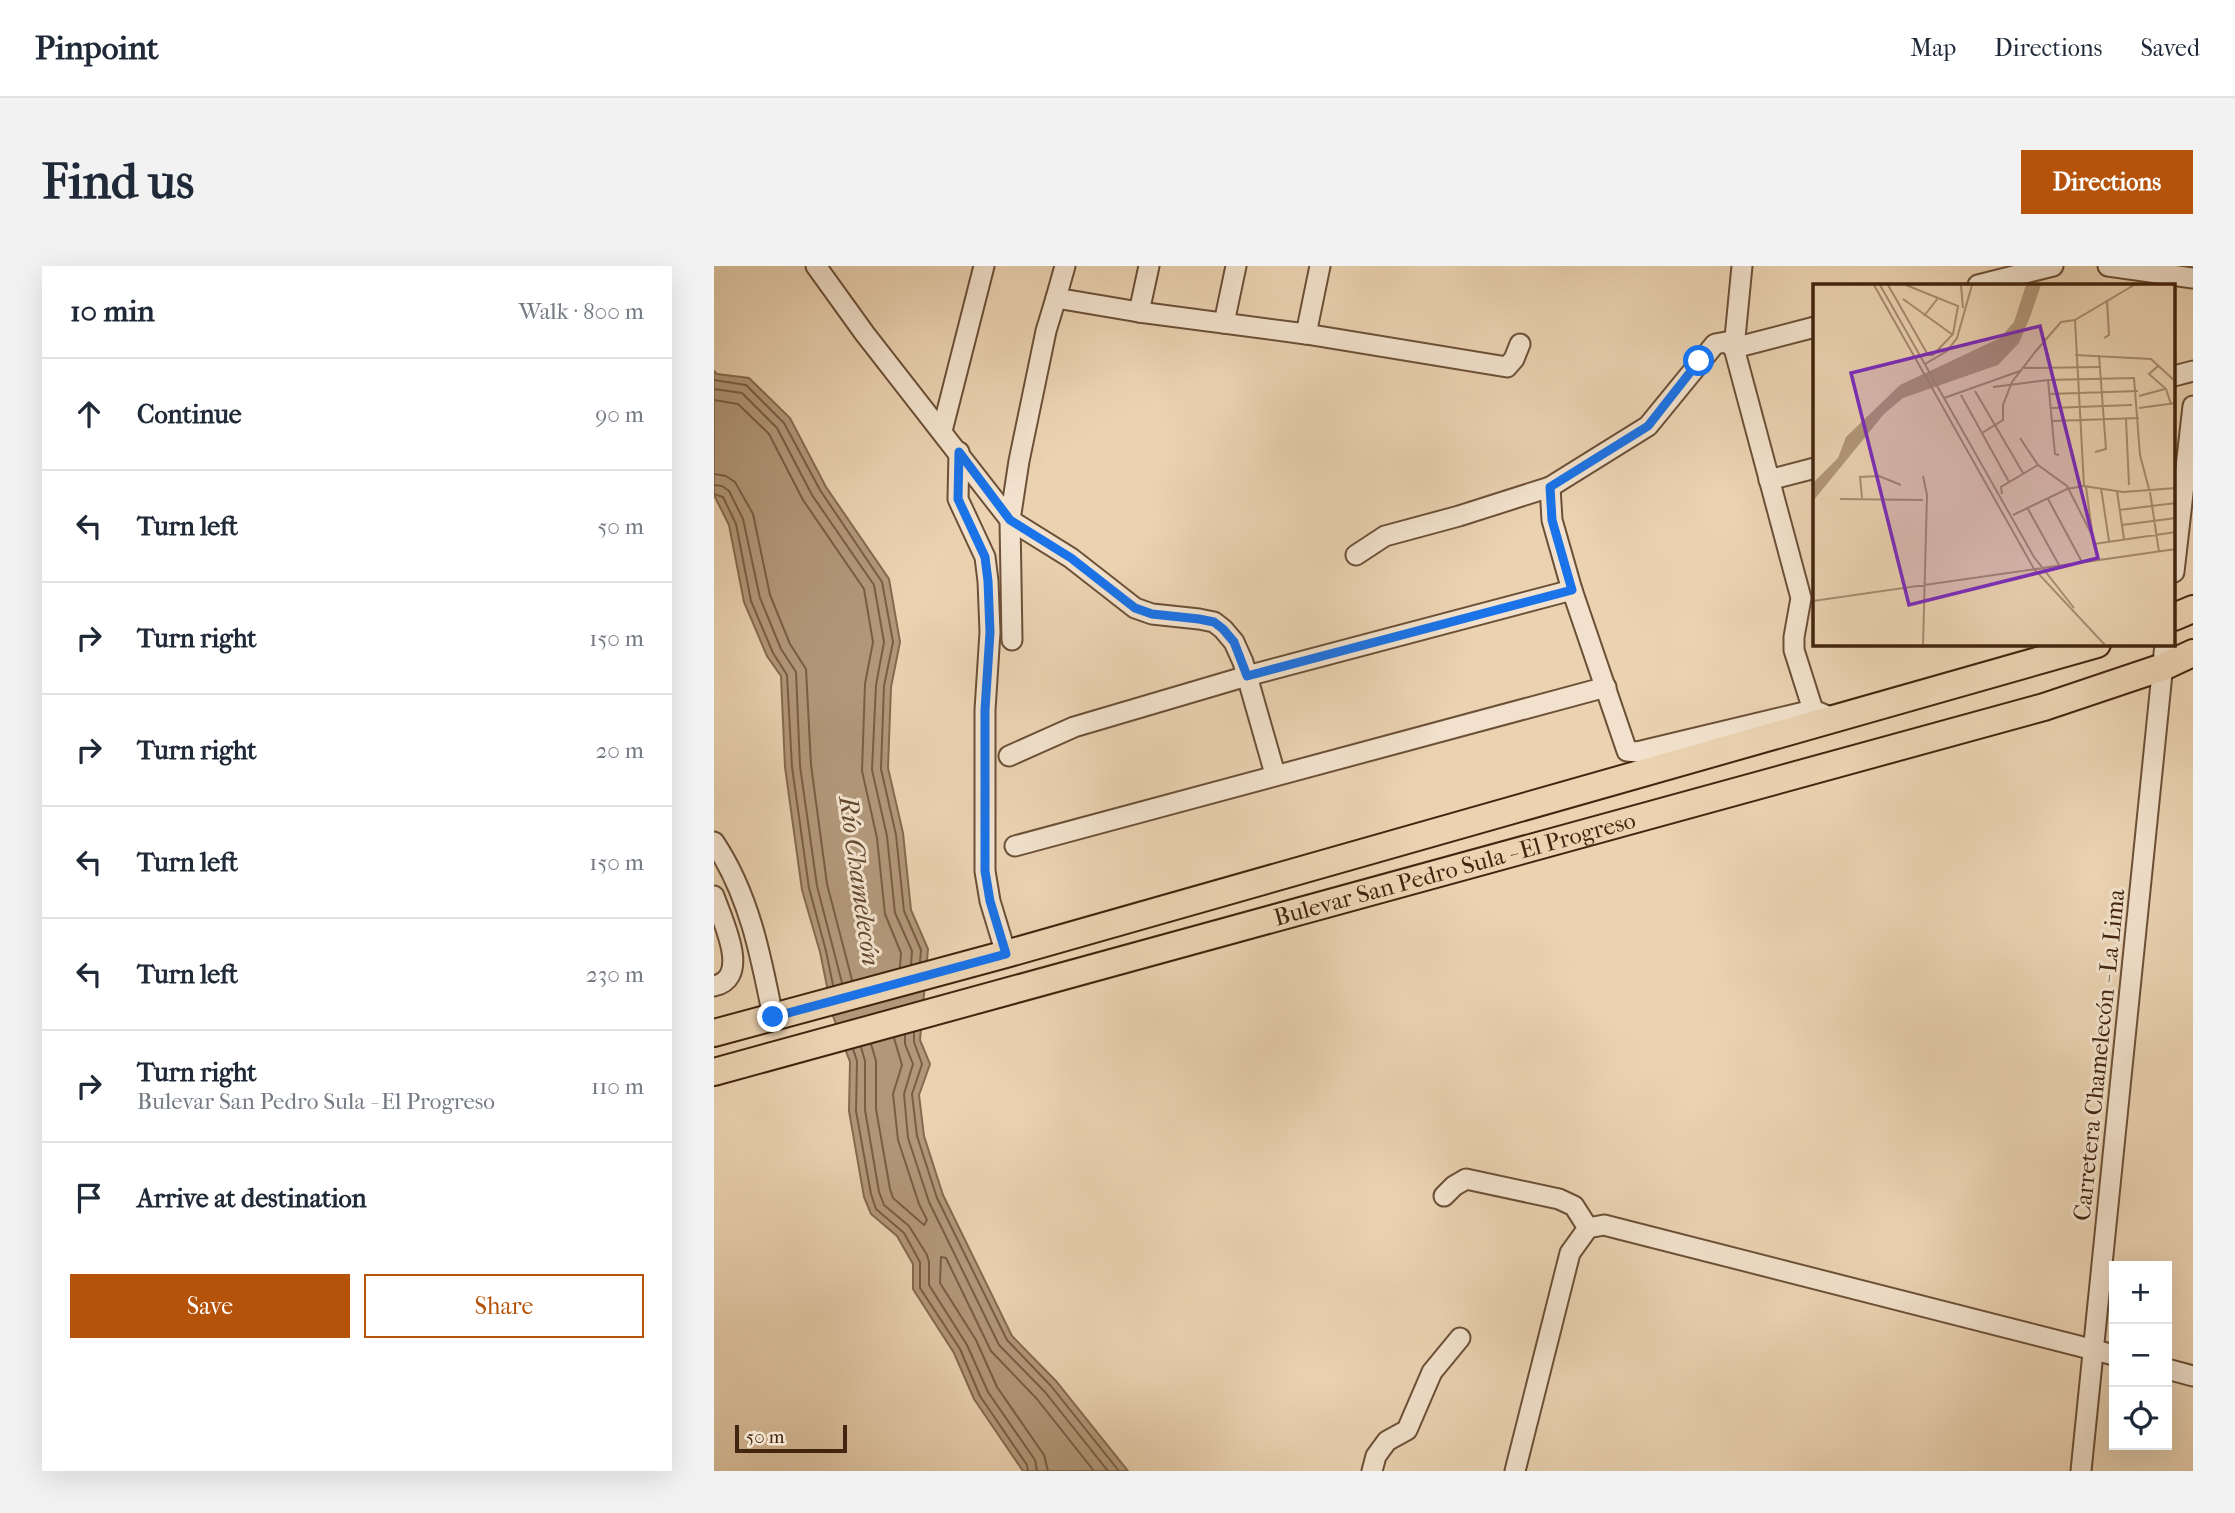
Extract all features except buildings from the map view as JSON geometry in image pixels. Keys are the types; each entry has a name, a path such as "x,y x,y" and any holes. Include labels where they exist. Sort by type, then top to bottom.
{"main road":[{"path":"2176,616 2193,609"},
{"name":"Bulevar San Pedro Sula - El Progreso","path":"714,1033 995,957 1824,714 2089,646"},
{"name":"Bulevar San Pedro Sula - El Progreso","path":"714,1072 2044,707 2164,656 2193,653"}],"street":[{"path":"816,266 865,334 1010,520 1071,558 1135,608 1152,614 1214,622 1223,629 1234,642 1247,676 1275,774"},
{"path":"942,430 984,266"},
{"path":"1012,640 1010,520 1019,461 1046,331 1065,266"},
{"path":"1139,312 1149,266"},
{"path":"1224,323 1236,266"},
{"path":"1306,334 1320,266"},
{"path":"1550,487 1552,520 1572,590 1627,751 1637,752 1824,714 1794,650 1795,627 1807,611 1801,598 1734,348 1742,266"},
{"path":"1982,284 2053,266"},
{"path":"2108,266 2193,278"},
{"path":"1056,298 1306,334 1507,367 1514,359 1520,344"},
{"path":"1734,348 1813,328"},
{"path":"1356,555 1385,536 1550,487 1648,426 1715,344 1726,342 1734,348"},
{"path":"2176,375 2193,371"},
{"path":"2176,541 2193,406"},
{"path":"959,452 958,499 985,557 988,581 990,632 985,710 985,871 992,911 995,957"},
{"path":"1769,480 1813,469"},
{"path":"1009,756 1074,727 1247,676 1572,590"},
{"name":"Carretera Chamelecón - La Lima","path":"2081,1471 2164,656"},
{"path":"1015,846 1606,687"},
{"path":"714,842 728,862 783,1015"},
{"path":"714,896 733,951 731,977 723,984 714,986"},
{"path":"1444,1196 1466,1179 1559,1199 1574,1206 1588,1228"},
{"path":"1515,1471 1570,1253 1588,1228 1604,1225 2109,1354"},
{"path":"1372,1471 1376,1456 1387,1441 1407,1430 1432,1372 1460,1338"},
{"path":"2172,1370 2193,1376"}],"water":[{"name":"Río Chamelecón","path":"714,371 717,374 749,378 790,418 826,487 889,579 900,642 891,687 888,768 903,833 911,910 928,949 920,1040 930,1064 919,1095 924,1136 943,1195 1012,1336 1056,1381 1128,1471 1023,1471 974,1399 954,1353 913,1289 913,1264 897,1236 871,1214 864,1197 849,1111 850,1062 833,1016 820,952 802,890 785,767 781,676 767,656 744,602 729,525 714,495"}],"route":[{"path":"773,1017 1006,954 990,901 985,871 985,710 990,632 988,581 985,557 959,505 959,452 1010,520 1071,558 1135,608 1152,614 1214,622 1223,629 1234,642 1247,676 1572,590 1552,520 1550,487 1648,426 1699,361"}]}
